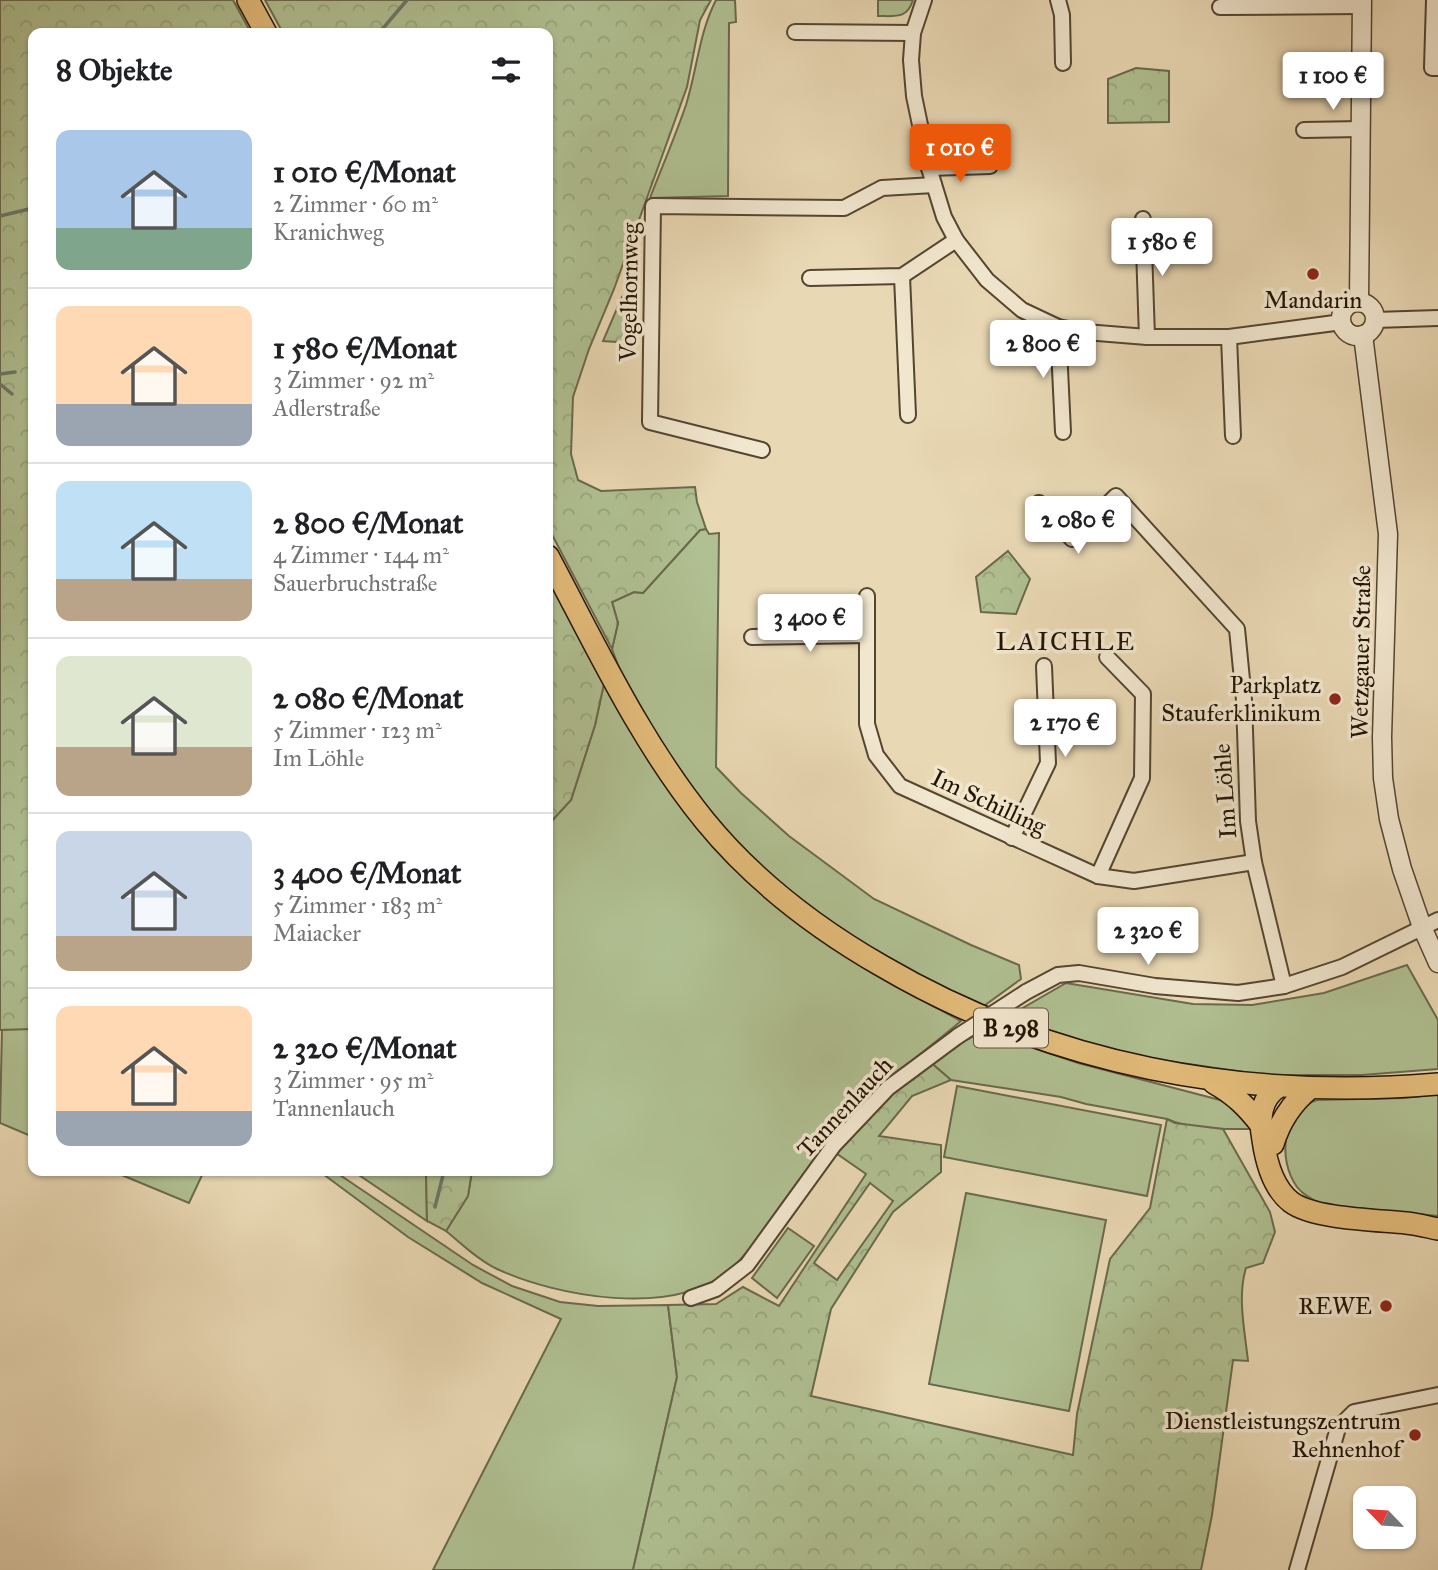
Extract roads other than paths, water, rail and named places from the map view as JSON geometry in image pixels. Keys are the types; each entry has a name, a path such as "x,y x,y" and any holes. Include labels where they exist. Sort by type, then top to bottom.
{"main road":[{"path":"248,0 263,28"},
{"name":"B 298","path":"553,565 646,735 691,803 745,864 783,898 821,928 918,987 1009,1028 1100,1058 1151,1070 1209,1080 1309,1089 1438,1084"},
{"path":"1209,1080 1238,1099 1261,1125"},
{"path":"1278,1087 1269,1093 1264,1102 1261,1125 1266,1156 1273,1176 1290,1201 1321,1214 1411,1224 1438,1230"},
{"path":"1273,1176 1278,1087"},
{"path":"1273,1144 1283,1119 1309,1089"},
{"path":"1411,1224 1438,1223"}],"street":[{"path":"923,0 913,33 911,60 914,96 929,168 944,217 956,240 987,280 1022,310 1058,327 1147,337 1229,337 1342,322"},
{"path":"1058,0 1062,15 1063,63"},
{"path":"1434,0 1435,68"},
{"path":"1220,7 1362,3 1359,302"},
{"path":"795,32 913,33"},
{"path":"1304,130 1361,129"},
{"path":"929,168 990,166"},
{"name":"Vogelhornweg","path":"762,450 650,422 653,206 844,208 882,188 934,185"},
{"path":"1143,219 1147,337"},
{"path":"810,278 902,276 956,240"},
{"path":"902,276 908,415"},
{"path":"1359,302 1373,310 1375,320 1371,329 1363,335 1352,335 1342,322 1346,308 1359,302"},
{"path":"1375,320 1438,318"},
{"path":"1058,327 1063,432"},
{"name":"Wetzgauer Straße","path":"1363,335 1388,534 1383,778 1389,818 1402,869 1430,924 1438,962"},
{"path":"1229,337 1233,436"},
{"name":"Im Löhle","path":"1039,503 1072,540 1116,496 1237,629 1244,700 1248,821 1254,862 1284,986"},
{"name":"Im Schilling","path":"867,596 867,724 876,755 900,786 1098,876 1134,881 1254,862"},
{"path":"752,637 867,635"},
{"path":"1098,876 1142,778 1143,694 1107,657"},
{"path":"1012,838 1048,763 1044,666"},
{"name":"Tannenlauch","path":"691,1298 716,1289 747,1265 834,1145 888,1088 958,1036 1026,992 1059,975 1079,973 1154,986 1238,993 1284,986 1342,967 1430,924"},
{"path":"1297,1570 1338,1428 1345,1419 1354,1412 1438,1395"}],"waterway":[{"path":"383,28 407,0"},
{"path":"0,216 28,209"},
{"path":"0,374 15,372"},
{"path":"0,384 12,394"},
{"path":"435,1207 443,1176"}],"place":[{"name":"Mandarin","path":"1313,274"},
{"name":"Parkplatz Stauferklinikum","path":"1335,699"},
{"name":"REWE","path":"1386,1306"},
{"name":"Dienstleistungszentrum Rehnenhof","path":"1415,1435"}],"district":[{"name":"LAICHLE","path":"1066,641"}]}
